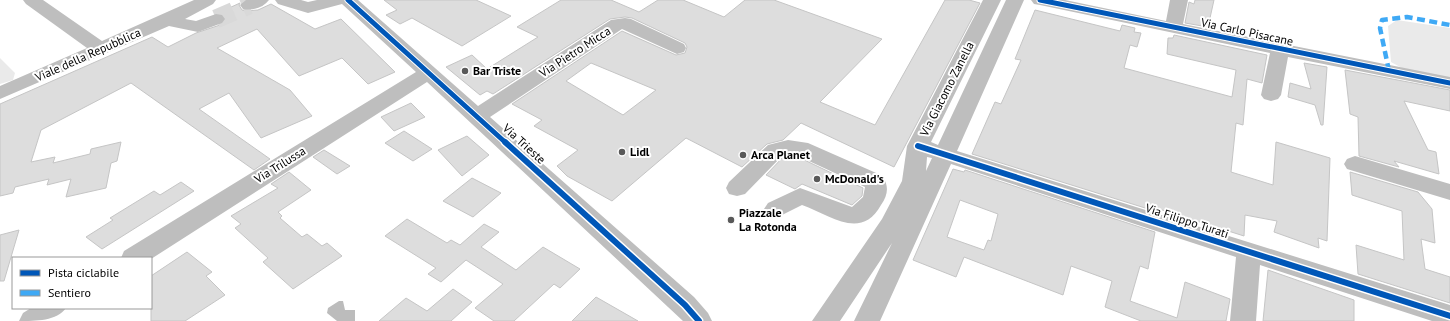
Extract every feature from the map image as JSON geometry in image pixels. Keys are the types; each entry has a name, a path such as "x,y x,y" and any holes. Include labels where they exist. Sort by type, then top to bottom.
{"street":[{"path":"32,0 101,49"},
{"name":"Viale della Repubblica","path":"172,18 207,0"},
{"name":"Viale della Repubblica","path":"0,93 172,18 219,0"},
{"path":"284,0 308,8 336,0"},
{"name":"Via Trieste","path":"348,0 692,313 707,321"},
{"name":"Via Giacomo Zanella","path":"867,321 996,48 1015,0"},
{"name":"Via Carlo Pisacane","path":"1040,0 1060,2 1173,28 1450,83"},
{"path":"1097,0 1104,0"},
{"path":"1173,28 1179,0"},
{"name":"Via Giacomo Zanella","path":"825,321 892,224 913,181 918,146 988,1"},
{"path":"172,18 198,27 216,19"},
{"name":"Via Pietro Micca","path":"477,116 617,24 625,23 677,48"},
{"path":"1271,95 1280,50"},
{"name":"Via Trilussa","path":"135,257 428,73"},
{"name":"Via Filippo Turati","path":"918,146 1450,316"},
{"path":"737,188 776,150 788,147 800,148 875,182 877,188 871,204 856,216 841,213 811,198 800,196 776,209"},
{"path":"1355,164 1450,192"},
{"path":"1243,321 1249,252"},
{"path":"32,321 51,309"}],"shaded area":[{"path":"1397,20 1450,28 1450,79 1402,68 1391,62 1388,26"},
{"path":"0,58 15,73 13,80 0,84"},
{"path":"339,301 343,301 345,310 355,310 355,321 337,321 327,313 328,308"}],"building":[{"path":"384,0 476,0 511,16 462,46 412,18 400,24 386,15 397,10"},
{"path":"561,0 611,0 639,12 658,0 683,0 724,17 745,0 774,0 882,39 820,102 875,125 945,0 969,0 980,3 894,167 801,123 783,140 767,144 742,167 686,138 612,201 567,176 557,166 578,150 534,126 542,120 512,104 622,31 676,55 685,53 687,47 685,43 632,18 625,17 610,19 493,94 487,91 480,95 446,67 472,55 487,69 538,37 517,27","holes":["591,63 656,90 623,115 566,81"]},
{"path":"1195,0 1214,0 1208,27 1185,23 1189,2 1194,4"},
{"path":"240,3 239,5 242,10 246,11 258,10 271,4 315,29 341,19 395,72 368,84 342,58 299,76 257,29 217,48 290,90 312,116 261,138 229,93 199,109 270,159 254,170 131,83 41,130 31,162 55,157 53,163 90,154 91,149 121,142 117,161 111,163 106,188 66,197 71,179 47,185 49,179 15,187 13,193 0,196 0,104 152,37 168,47 196,33 223,24 226,18 223,14 218,13"},
{"path":"1035,10 1120,31 1122,25 1135,28 1134,32 1141,33 1137,47 1130,45 1124,68 1232,97 1236,70 1167,54 1168,38 1173,38 1174,35 1267,55 1262,83 1247,79 1243,125 1236,123 1231,172 1273,185 1276,142 1330,158 1327,241 1318,238 1319,248 1274,232 1277,221 1245,215 1244,236 1159,209 1158,212 972,154 995,102 1001,104 1021,60 1015,59"},
{"path":"1304,63 1327,67 1323,125 1321,125 1315,105 1288,97 1290,83 1311,89"},
{"path":"1345,70 1450,90 1450,111 1404,101 1428,150 1436,152 1439,174 1394,161 1399,167 1359,156 1358,117 1350,114"},
{"path":"411,103 425,117 394,131 381,117"},
{"path":"404,131 432,149 413,161 385,143"},
{"path":"467,136 489,155 462,176 438,150"},
{"path":"324,150 350,166 337,174 313,157"},
{"name":"McDonald's","path":"784,156 796,156 863,188 862,196 852,205 802,184 795,189 766,175"},
{"path":"953,169 964,172 965,170 1155,232 1148,269 1140,266 1130,301 1177,318 1185,282 1230,299 1226,321 1141,321 1105,307 1112,281 1071,266 1063,295 964,257 956,277 913,260","holes":["960,200 998,214 991,241 988,240 984,250 947,237"]},
{"path":"289,172 311,190 278,212 282,216 280,218 302,237 307,234 322,246 327,243 342,256 293,289 263,262 268,258 235,228 241,224 231,216 278,188 271,184"},
{"path":"1350,172 1418,192 1432,209 1435,243 1421,239 1425,269 1450,277 1450,303 1358,274 1356,245 1404,260 1402,211 1352,195"},
{"path":"472,178 501,193 473,217 443,201"},
{"path":"181,182 194,191 102,249 86,237 113,220 110,218 154,191 160,195"},
{"path":"407,219 447,243 451,240 460,245 484,224 499,232 481,247 516,270 543,247 580,269 560,288 554,284 514,321 494,321 475,308 503,284 466,260 441,282 428,274 436,268 385,236"},
{"path":"19,230 4,281 0,281 0,235"},
{"path":"187,252 212,272 206,276 225,295 185,321 151,321 152,275"},
{"path":"1268,270 1354,300 1354,321 1263,321"},
{"path":"453,289 472,302 451,321 379,321 406,298 427,311"},
{"path":"596,297 638,321 572,321"}],"tunnel":[{"path":"216,19 249,5"}],"marked path":[{"path":"1389,71 1380,28 1382,20 1407,17 1450,25"}],"cycle path":[{"path":"348,0 685,305 699,321"},
{"path":"1040,0 1280,50 1450,83"},
{"path":"918,146 1450,316"}],"place":[{"name":"Bar Triste","path":"465,71"},
{"name":"Lidl","path":"622,152"},
{"name":"Arca Planet","path":"743,155"},
{"name":"McDonald's","path":"817,179"},
{"name":"Piazzale La Rotonda","path":"731,220"}]}
